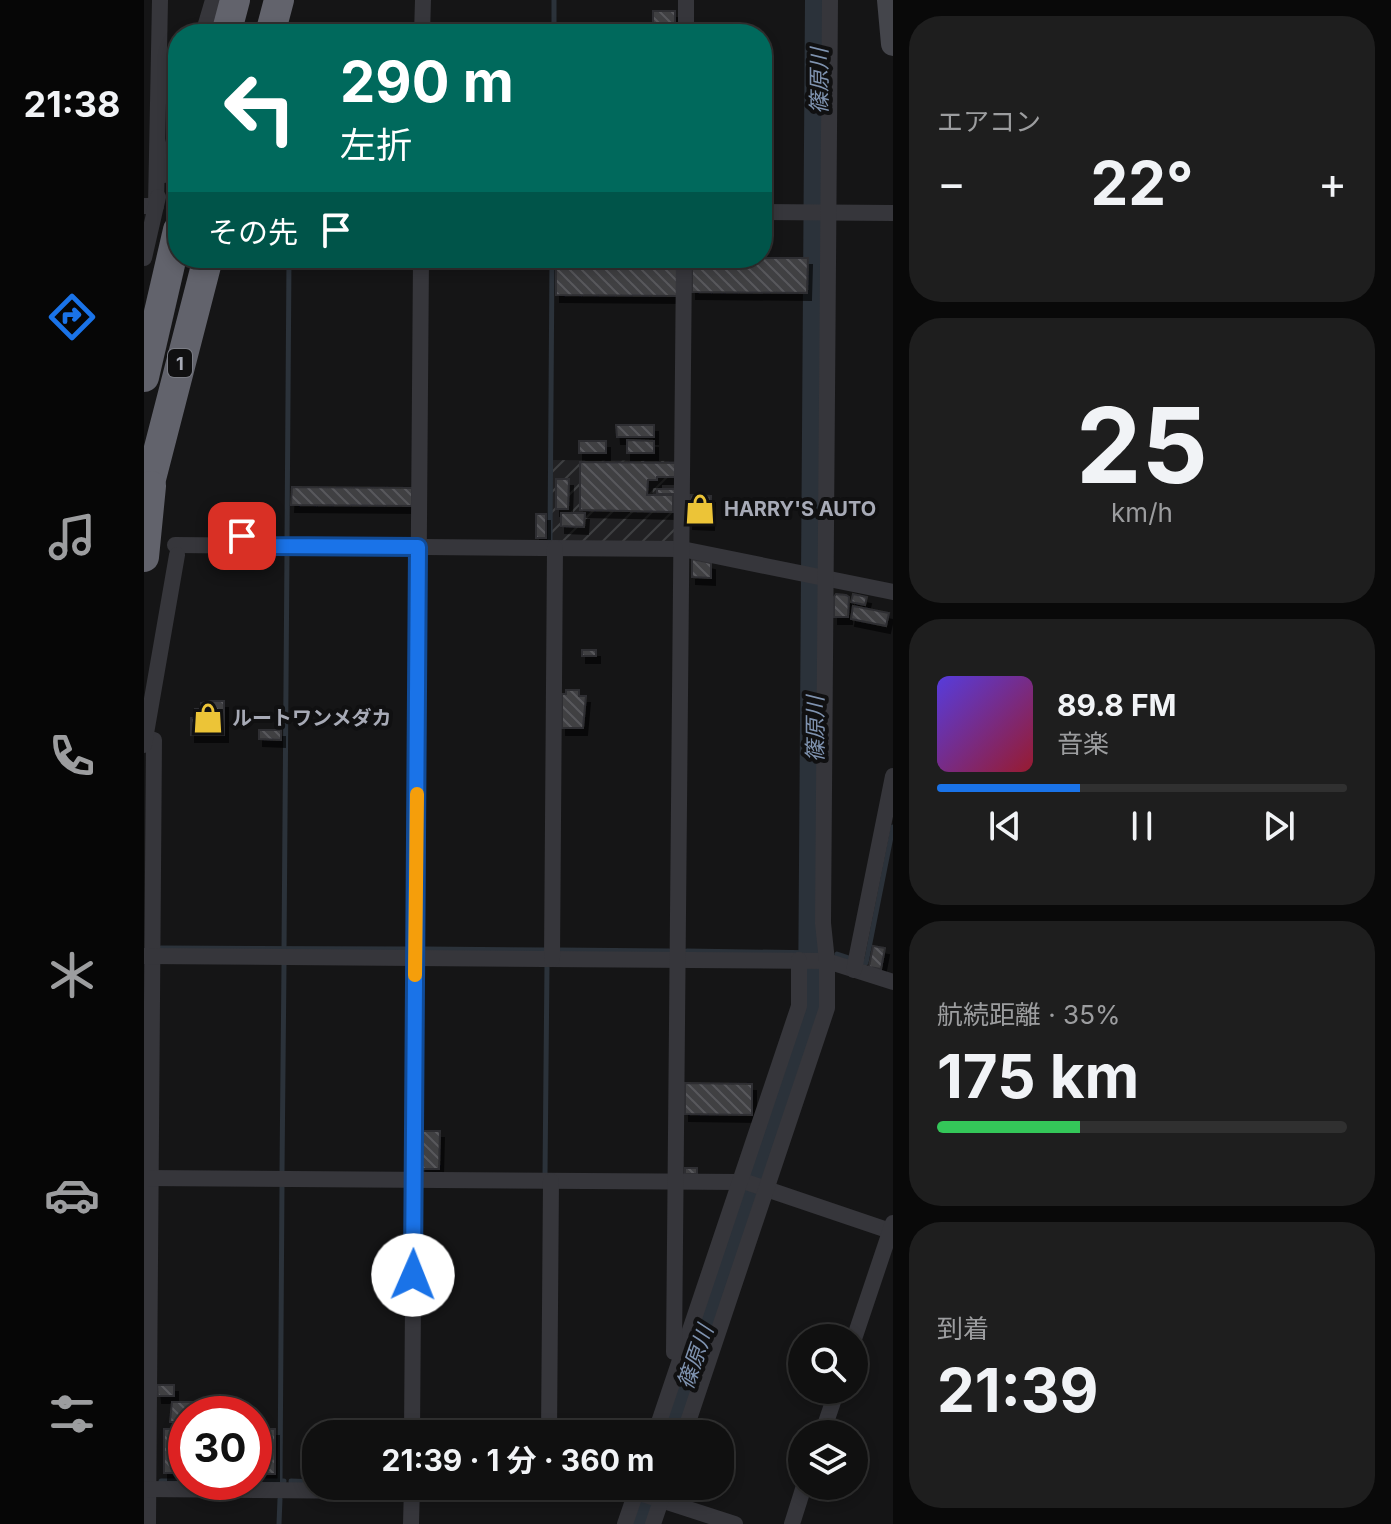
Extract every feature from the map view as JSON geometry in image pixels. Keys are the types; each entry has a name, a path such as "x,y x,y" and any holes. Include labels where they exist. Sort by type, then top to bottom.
{"highway":[{"path":"229,24 235,0"},
{"path":"273,24 279,0"},
{"name":"1","path":"144,377 169,268"},
{"name":"1","path":"145,538 153,468 205,268"}],"street":[{"path":"144,258 150,206 160,0"},
{"path":"206,24 213,0"},
{"path":"422,24 423,0"},
{"path":"686,0 686,24"},
{"path":"688,1420 823,923 819,577 822,212 830,0"},
{"path":"889,0 893,44"},
{"path":"150,206 168,155"},
{"path":"772,212 893,213"},
{"path":"412,1420 421,268"},
{"path":"682,1354 674,1352 684,268"},
{"path":"145,538 242,536 271,546"},
{"path":"145,538 176,550 242,555 271,546 682,549 893,592"},
{"path":"552,959 555,548"},
{"path":"148,1524 148,956 154,740 145,742 176,550"},
{"path":"854,970 893,776"},
{"path":"148,956 813,961 893,982"},
{"path":"660,1420 682,1354 751,1184 827,1008 813,961"},
{"path":"148,1178 751,1184 892,1229 859,1324"},
{"path":"549,1420 551,1181"},
{"path":"146,1489 302,1489"},
{"path":"411,1524 412,1500"},
{"path":"625,1524 643,1500"},
{"path":"649,1500 653,1524"},
{"path":"668,1500 735,1524"},
{"path":"792,1524 800,1500"}],"shaded area":[{"path":"552,460 676,461 676,539 672,543 551,542"}],"building":[{"path":"653,11 675,11 675,24 653,24"},
{"path":"772,258 808,258 807,293 692,292 692,268 772,268"},
{"path":"556,268 677,268 677,296 556,295"},
{"path":"616,425 654,425 654,437 617,437"},
{"path":"627,440 654,441 654,453 627,453"},
{"path":"579,441 606,441 606,453 579,453"},
{"path":"580,462 676,463 676,477 648,480 647,495 673,495 673,512 580,510"},
{"path":"556,479 569,479 568,509 556,509"},
{"path":"292,487 412,488 412,506 291,505"},
{"path":"657,489 676,489 676,494 657,494"},
{"name":"HARRY'S AUTO","path":"690,495 711,496 710,523 689,522"},
{"path":"561,513 585,513 584,527 561,526"},
{"path":"536,514 546,514 546,538 536,538"},
{"path":"692,559 711,563 711,578 692,577"},
{"path":"836,594 849,597 848,617 834,617"},
{"path":"853,594 867,597 865,605 851,602"},
{"path":"853,606 889,613 886,626 851,619"},
{"path":"582,650 596,650 596,656 582,656"},
{"path":"566,690 579,690 579,696 586,696 583,728 562,728 562,694 566,694"},
{"path":"224,701 224,735 191,735 191,718 195,718 195,709 201,709 201,703"},
{"path":"259,730 281,730 281,740 259,739"},
{"path":"873,946 885,948 881,969 869,967"},
{"path":"685,1083 752,1084 752,1115 685,1114"},
{"path":"423,1131 440,1131 439,1169 422,1169"},
{"path":"685,1168 697,1168 697,1174 685,1174"},
{"path":"157,1385 174,1385 174,1396 158,1396"},
{"path":"164,1429 168,1429 168,1473 164,1473"},
{"path":"272,1429 275,1429 275,1474 272,1474"}],"waterway":[{"path":"554,0 554,24"},
{"name":"篠原川","path":"674,1420 813,1008 820,0"},
{"path":"287,540 289,268"},
{"path":"550,542 552,268"},
{"path":"284,951 287,552"},
{"path":"864,962 893,827"},
{"path":"161,948 407,949"},
{"path":"424,949 547,950"},
{"path":"559,950 669,951"},
{"path":"687,951 821,953"},
{"path":"837,954 849,958"},
{"path":"282,1172 284,965"},
{"path":"545,1175 547,965"},
{"path":"280,1483 282,1185"},
{"path":"161,1481 168,1481"},
{"path":"272,1481 284,1481"},
{"path":"291,1481 302,1481"},
{"path":"279,1524 280,1499"},
{"name":"篠原川","path":"639,1524 647,1500"}],"slow traffic":[{"path":"415,975 417,794"}],"place":[{"name":"HARRY'S AUTO","path":"700,509"},
{"name":"ルートワンメダカ","path":"208,718"}],"route":[{"path":"242,536 271,546 418,547 413,1275"}]}
